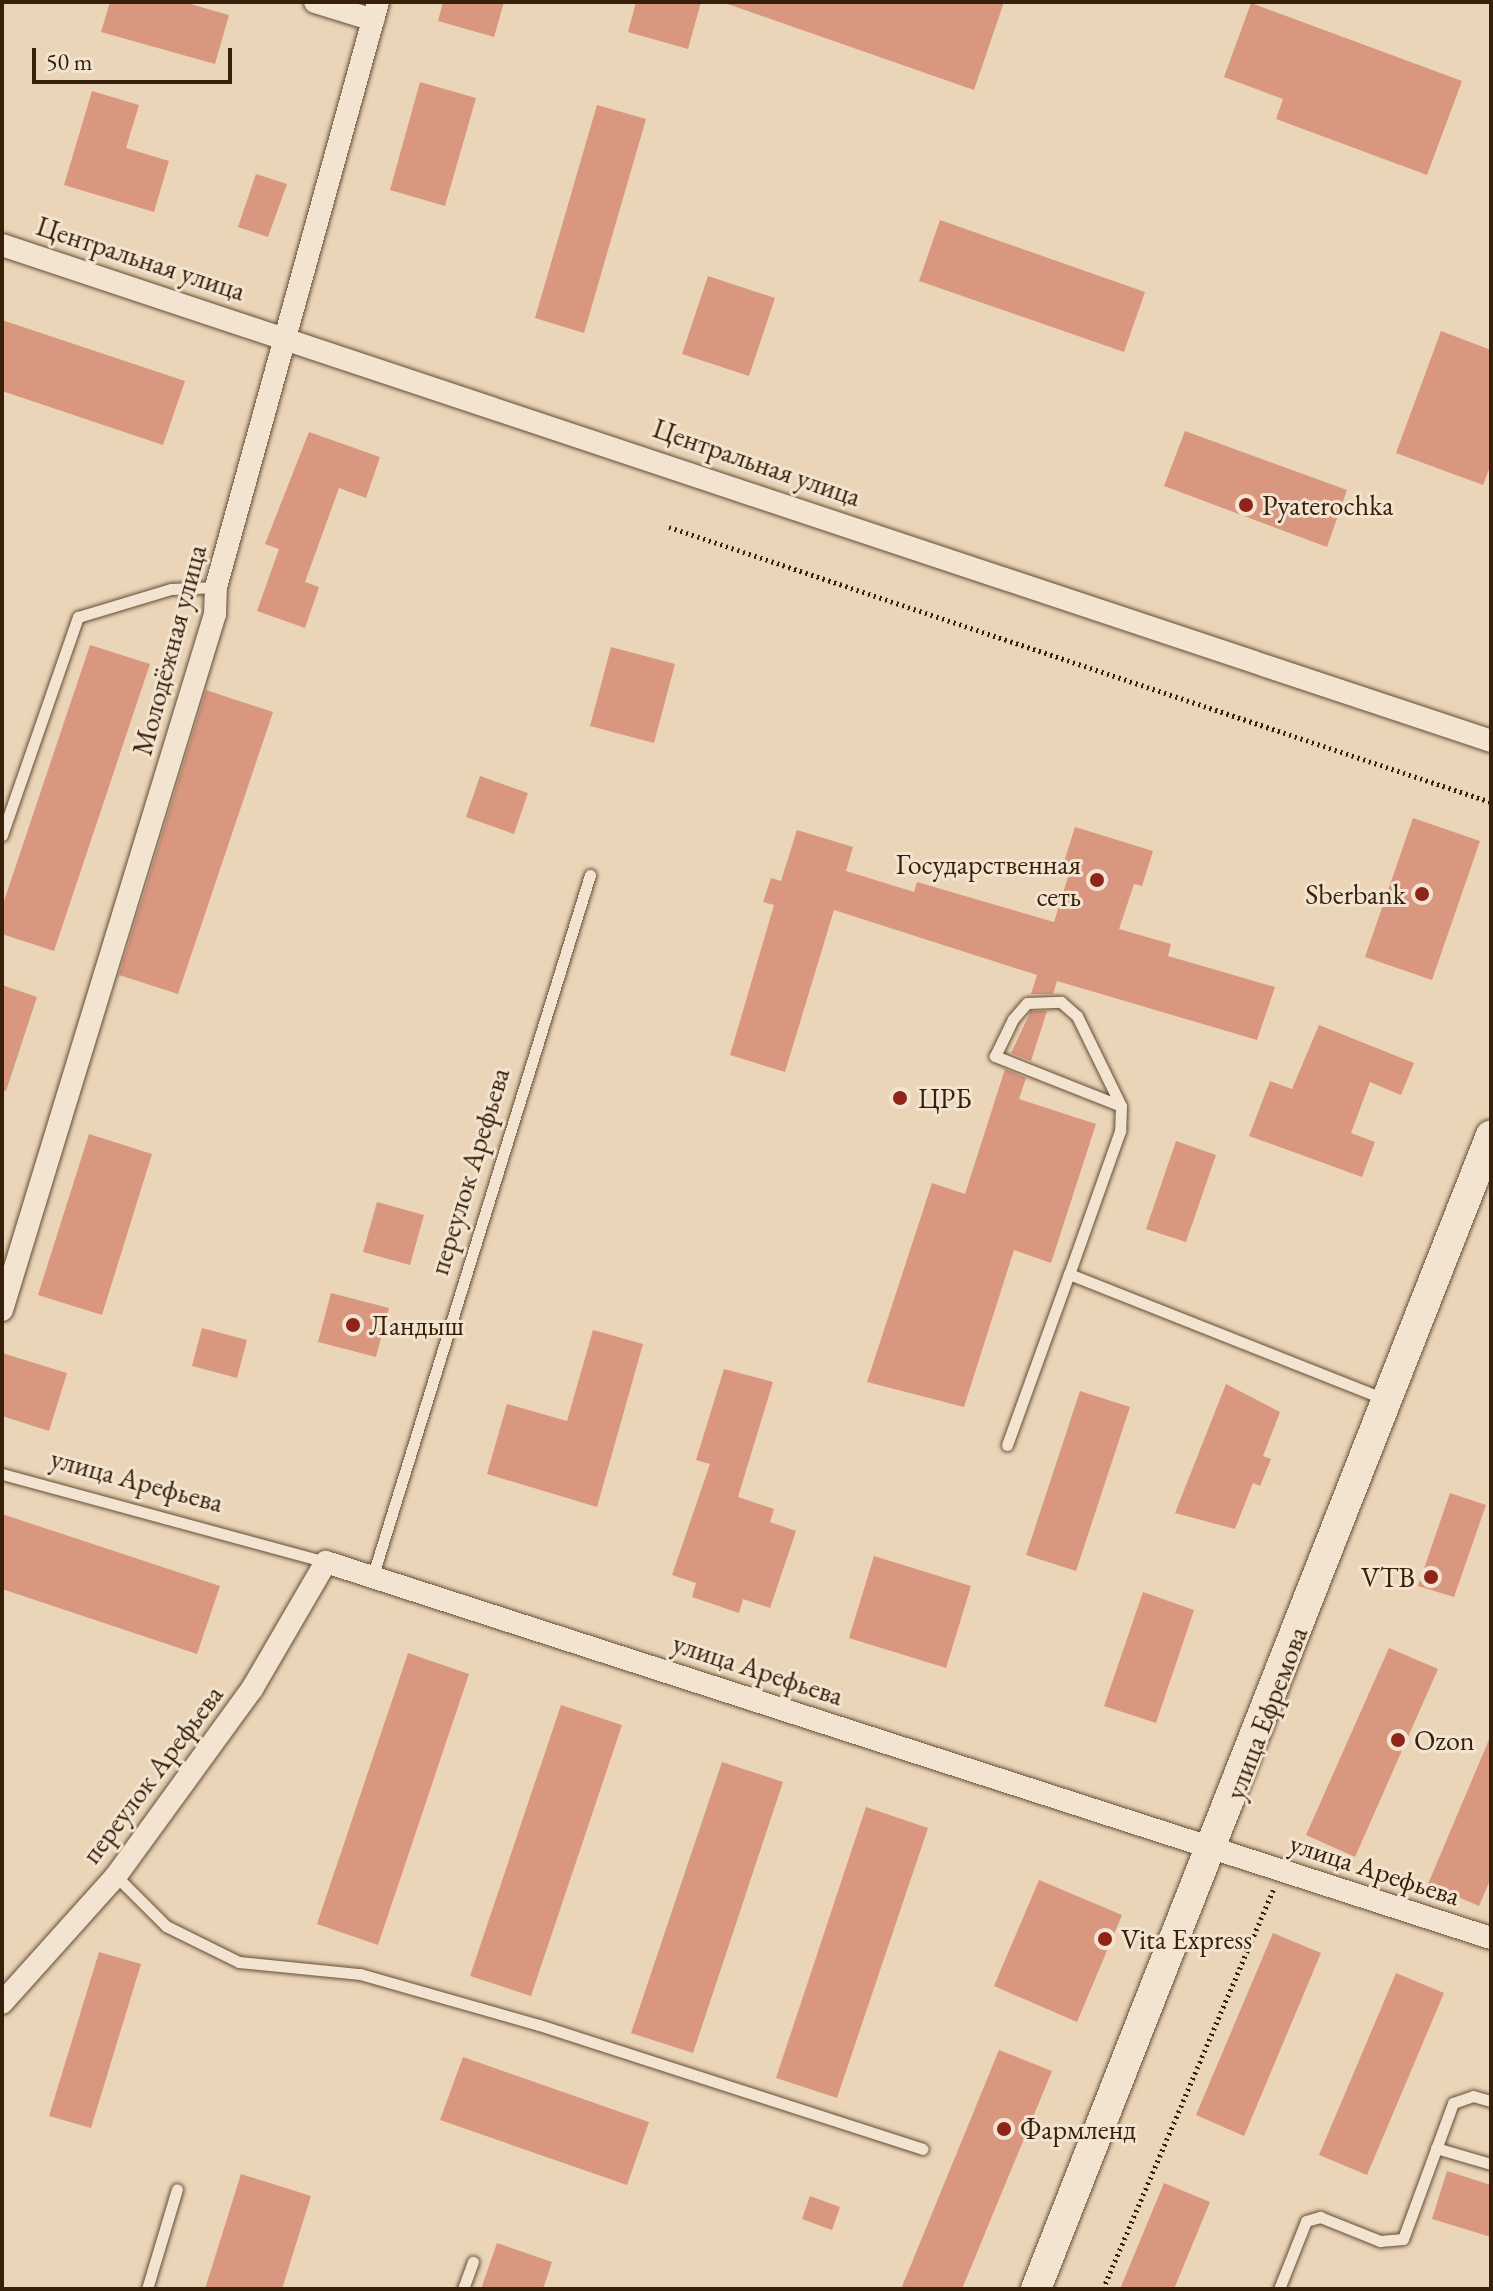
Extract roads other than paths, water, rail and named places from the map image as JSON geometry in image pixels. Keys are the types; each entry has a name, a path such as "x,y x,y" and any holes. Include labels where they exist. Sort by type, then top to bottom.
{"street":[{"path":"315,2 375,11"},
{"name":"Молодёжная улица","path":"2,1310 215,614 216,587 289,337 375,11"},
{"name":"Центральная улица","path":"2,245 289,337 1491,741"},
{"name":"улица Ефремова","path":"1036,2289 1213,1848 1491,1135"},
{"name":"улица Арефьева","path":"326,1562 1491,1938"},
{"name":"переулок Арефьева","path":"2,2003 116,1876 252,1689 326,1562"}],"lane":[{"path":"2,835 78,617 171,589 216,587"},
{"name":"переулок Арефьева","path":"373,1575 590,875"},
{"path":"1007,1445 1120,1131 1121,1106 1077,1016 1061,1002 1027,1003 1013,1019 995,1056 1121,1106"},
{"path":"1069,1274 1388,1400"},
{"name":"улица Арефьева","path":"2,1474 326,1562"},
{"path":"116,1876 166,1926 239,1962 360,1974 539,2025 922,2149"},
{"path":"1279,2289 1306,2221 1320,2217 1380,2241 1403,2239 1453,2103 1473,2096 1491,2101"},
{"path":"1436,2148 1491,2164"},
{"path":"147,2289 177,2189"},
{"path":"463,2289 473,2262"}],"place":[{"name":"Pyaterochka","path":"1246,505"},
{"name":"Государственная сеть","path":"1097,880"},
{"name":"Sberbank","path":"1422,894"},
{"name":"ЦРБ","path":"900,1098"},
{"name":"Ландыш","path":"353,1325"},
{"name":"VTB","path":"1431,1577"},
{"name":"Ozon","path":"1398,1740"},
{"name":"Vita Express","path":"1105,1939"},
{"name":"Фармленд","path":"1004,2129"}]}
